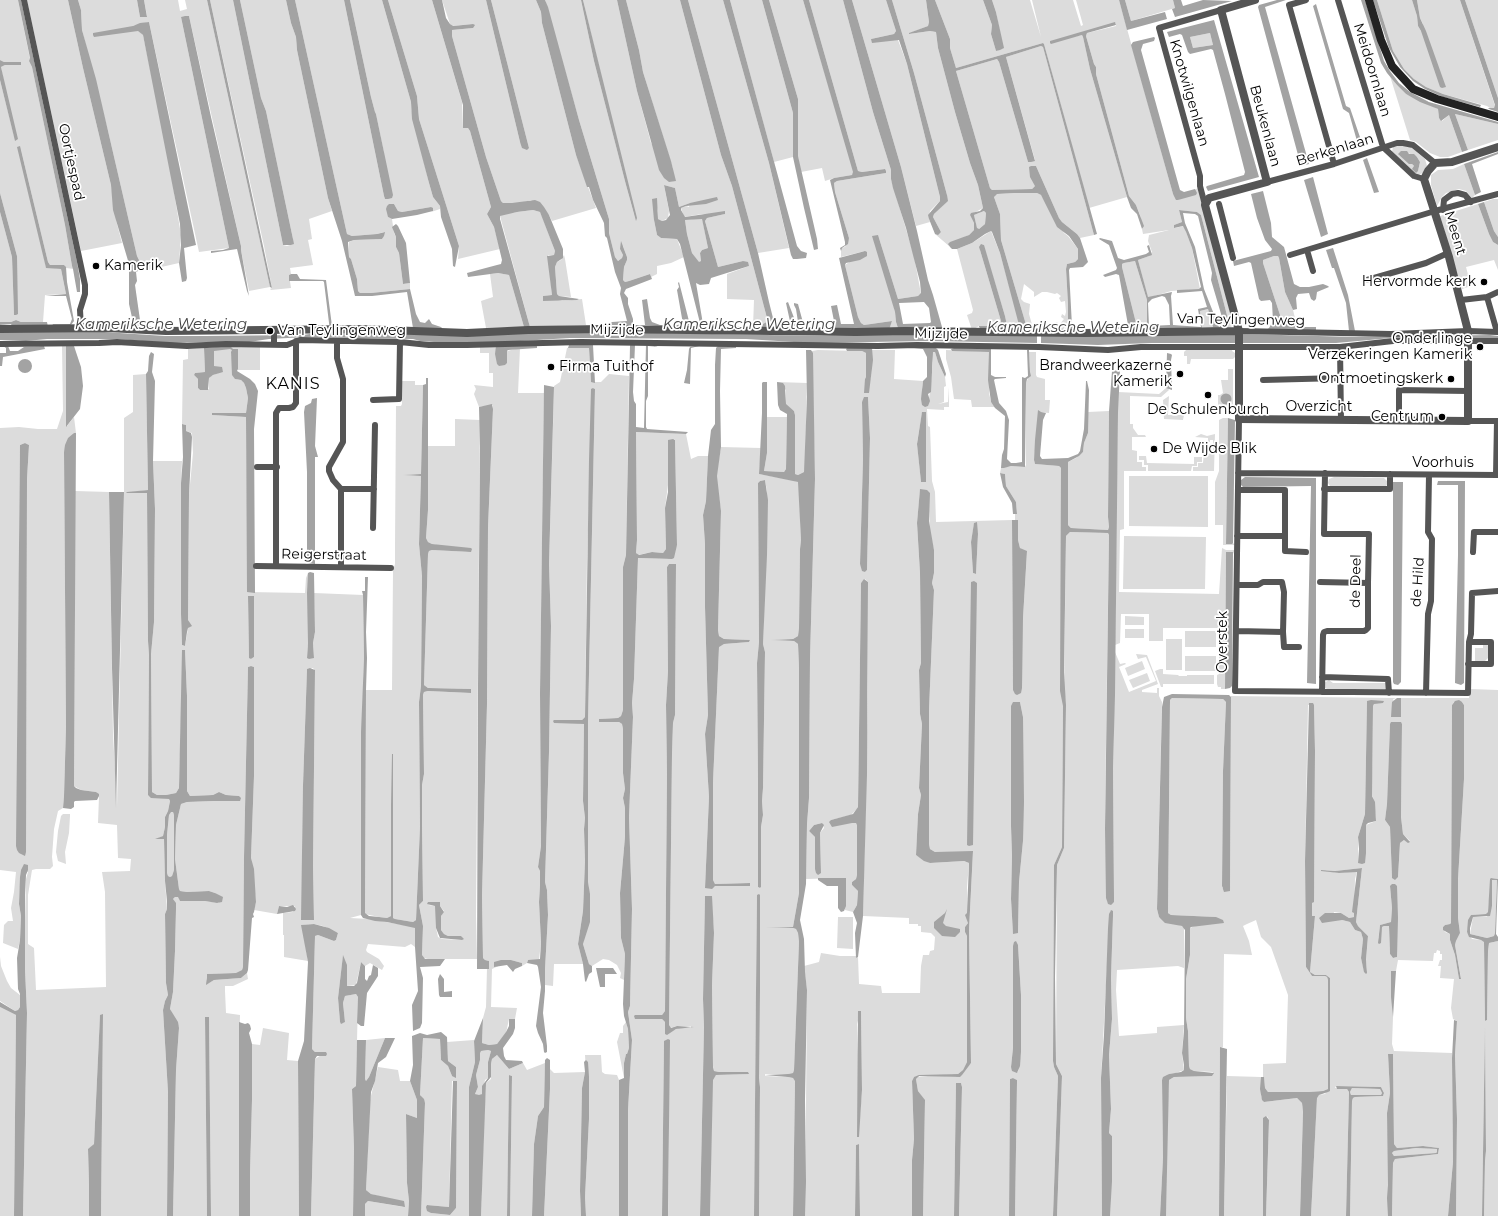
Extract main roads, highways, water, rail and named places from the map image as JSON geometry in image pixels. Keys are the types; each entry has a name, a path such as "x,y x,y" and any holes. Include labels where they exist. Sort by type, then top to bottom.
{"main road":[{"path":"1369,0 1381,40 1392,66 1413,89 1437,99 1498,117"}],"water":[{"path":"18,0 21,0 77,262 80,279 80,292 77,292 65,225 32,67 29,61 30,58"},
{"path":"68,0 78,0 81,10 82,30 96,79 137,256 142,266 142,269 136,272 137,281 135,285 141,327 122,326 121,322 133,322 129,304 129,264 113,210 111,185"},
{"path":"137,0 144,0 147,17 140,17"},
{"path":"207,0 210,0 272,288 270,287"},
{"path":"233,0 240,0 261,98 266,111 293,239 294,244 291,245 283,245"},
{"path":"286,0 295,0 347,234 352,236 385,232 382,239 354,240 348,242 349,257 357,279 358,291 360,293 371,293 410,289 416,314 420,322 425,323 429,319 432,324 442,328 413,328 407,292 372,296 355,296 342,241 328,198 297,50 296,37"},
{"path":"344,0 350,0 376,114 393,195 392,198 388,199 385,199 384,196"},
{"path":"382,0 388,0 417,96 419,119 459,246 455,267 453,266 452,249 441,217 440,206 433,197 429,183 412,119 411,102"},
{"path":"432,0 442,0 446,18 453,26 475,25 473,28 452,30 452,36 486,157 501,201 503,203 512,203 535,200 540,202 544,207 549,215 563,249 563,258 557,262 555,267 557,294 559,296 579,299 543,301 543,296 552,295 547,256 554,255 555,251 540,212 533,210 500,216 530,327 524,327 509,275 498,273 468,277 467,273 501,264 502,260 494,227 487,214 491,207 470,131 468,128 463,128 463,105"},
{"path":"486,0 491,0 529,148 527,150 522,148 520,142"},
{"path":"536,0 545,0 548,7 579,120 609,219 609,233 615,257 618,261 622,258 623,255 620,249 621,241 627,257 624,267 623,280 625,282 650,274 652,279 626,289 624,293 628,298 628,304 633,319 633,327 607,326 612,322 627,321 620,294 621,288 615,272 607,238 605,236 604,223 593,200 589,187 587,187 576,155 542,23 541,12"},
{"path":"581,0 583,0 637,218 636,221 594,61"},
{"path":"617,0 626,0 643,72 676,181 669,182 664,178 659,170 637,91"},
{"path":"680,0 688,0 758,253 775,326 780,327 780,329 762,327 763,324 767,322 767,318 732,186 721,155"},
{"path":"723,0 730,0 797,246 801,251 807,253 806,258 793,259 791,255 769,163"},
{"path":"762,0 769,0 798,99 798,156 817,239 818,249 814,250 793,157 793,113"},
{"path":"803,0 809,0 858,171 862,172 885,169 886,171 886,173 837,181 834,183 835,192 849,238 848,244 842,248 841,251 840,248 845,245 845,242 830,180 852,175 853,172"},
{"path":"843,0 852,0 901,167 928,280 943,328 898,328 896,322 895,312 872,236 878,235 898,299 918,296 921,293 920,282 906,228 893,188 891,170 873,112","holes":["924,302 929,308 930,323 903,324 899,303"]},
{"path":"886,0 892,0 914,73 947,195 948,201 934,214 933,217 941,232 938,235 935,234 928,215 940,201 940,197 907,64 899,40 872,43 871,39 894,34 896,31"},
{"name":"Kameriksche Wetering","path":"926,0 935,0 950,39 950,48 956,68 1043,43 1044,44 1097,234 1094,235 1043,47 1041,46 1006,57 1035,161 1028,162 997,59 956,71 990,188 992,190 1032,189 1035,186 1030,177 1029,167 1036,166 1059,218 1080,238 1088,262 1083,267 1070,268 1069,270 1072,326 1079,327 1078,330 1069,330 1068,328 1066,269 1067,264 1075,262 1078,259 1078,249 1069,236 1057,227 1041,195 1037,193 1014,193 997,194 994,197 1000,214 1001,240 1027,328 1026,330 1012,329 1019,325 1000,253 992,232 991,231 972,243 957,249 952,249 948,244 969,235 974,230 974,223 970,215 971,213 980,211 983,208 978,185 955,112 938,48 936,32 930,31 909,34 928,26 929,22","holes":["984,211 986,213 985,224 979,229 977,228 974,215"]},
{"path":"983,0 992,0 1004,48 1000,50 996,51 991,34 992,25"},
{"path":"1119,0 1125,0 1131,21 1165,12 1167,19 1127,30"},
{"path":"1173,0 1181,0 1183,6 1203,0 1232,1 1175,17 1172,9 1175,8"},
{"path":"1277,0 1286,0 1265,7 1309,164 1301,166 1258,7 1259,5"},
{"path":"1361,0 1365,0 1384,61 1399,83 1410,92 1429,102 1498,122 1498,124 1455,114 1468,150 1462,152 1449,115 1441,121 1439,118 1438,109 1420,102 1406,94 1387,73 1381,63"},
{"path":"1373,0 1377,0 1393,51 1404,69 1414,79 1426,87 1443,94 1481,105 1480,107 1443,97 1425,89 1413,81 1400,67 1389,48"},
{"path":"1412,0 1417,0 1420,18 1446,87 1440,87 1418,26 1417,16"},
{"path":"1460,0 1465,0 1498,98 1498,112 1488,108 1494,108 1495,105"},
{"path":"1316,4 1346,106 1350,108 1363,146 1360,148 1349,113 1343,109 1313,6"},
{"path":"189,16 241,246 249,296 237,249 211,253 211,251 229,248 181,17"},
{"path":"1214,20 1259,177 1208,191 1207,186 1244,175 1245,172 1225,94 1213,50 1211,49 1190,54 1182,35 1180,34 1169,37 1167,32","holes":["1210,33 1213,45 1193,48 1190,37"]},
{"path":"149,22 196,245 184,248 187,278 186,281 182,282 179,263 181,245 180,224 143,35 138,31 94,37 93,35 93,33"},
{"path":"1115,22 1116,25 1087,33 1086,36 1096,67 1096,74 1129,196 1136,205 1144,226 1142,229 1137,214 1131,208 1127,197 1090,69 1083,37 1082,35 1051,44 1050,43 1050,41"},
{"path":"1154,37 1154,41 1143,44 1141,50 1180,190 1184,192 1195,189 1197,193 1196,195 1178,200 1176,200 1173,194 1131,45 1133,42"},
{"path":"0,60 4,62 21,62 21,65 5,65 1,67 18,139 15,141 0,80"},
{"path":"20,146 48,262 50,265 64,265 66,267 67,282 74,321 71,325 52,326 53,324 70,324 72,319 66,296 45,296 66,294 61,269 46,268 17,147"},
{"path":"1401,151 1407,151 1409,154 1414,154 1417,157 1420,162 1416,173 1412,169 1414,166 1409,164 1398,154"},
{"path":"1498,152 1498,154 1472,164 1481,192 1475,195 1464,164"},
{"path":"1367,158 1379,192 1374,193 1363,160"},
{"path":"1313,177 1328,234 1321,237 1304,180"},
{"path":"664,185 675,188 679,207 717,197 718,200 706,204 681,208 685,217 725,211 725,214 707,218 705,221 718,267 743,261 748,262 749,266 711,278 709,284 700,285 696,283 703,324 725,325 725,327 696,327 695,324 700,323 680,244 677,239 661,238 657,235 652,199 657,198 658,219 662,221 666,220 670,215","holes":["702,219 708,248 702,250 700,253 701,261 699,262 692,253 685,220"]},
{"path":"1263,191 1271,223 1272,237 1284,247 1294,284 1300,287 1309,287 1323,284 1329,287 1317,292 1316,299 1314,301 1311,299 1309,293 1298,294 1296,298 1297,309 1293,310 1285,292 1278,256 1263,260 1281,318 1286,324 1292,322 1295,318 1299,319 1299,327 1316,327 1316,331 1265,331 1269,328 1273,321 1272,303 1270,300 1261,301 1259,299 1251,263 1249,262 1234,266 1233,261 1271,251 1272,249 1265,240 1257,218 1251,194"},
{"path":"0,193 17,256 18,314 16,315 14,315 12,257 0,212"},
{"path":"1484,202 1494,231 1498,237 1498,245 1493,242 1489,234 1478,204"},
{"path":"389,204 394,204 398,211 402,212 431,207 433,208 433,211 392,219 388,217 386,209"},
{"path":"1179,210 1197,212 1201,215 1229,323 1228,327 1219,329 1149,330 1147,323 1147,300 1135,261 1124,263 1122,264 1122,267 1136,323 1142,324 1141,329 1107,329 1107,327 1126,327 1128,325 1119,275 1116,274 1105,277 1103,275 1116,270 1117,268 1109,245 1099,239 1100,238 1112,241 1118,258 1124,260 1146,254 1149,252 1147,246 1149,245 1152,255 1138,260 1148,297 1172,292 1173,325 1201,327 1198,309 1207,307 1202,291 1177,293 1177,290 1199,289 1201,287 1192,248 1186,232 1183,226 1174,228 1174,225 1182,222","holes":["1183,213 1195,214 1198,216 1212,273 1211,280 1224,324 1219,327 1204,289 1195,247 1185,223","1162,296 1165,297 1169,305 1170,325 1149,326 1148,303 1152,299","1208,309 1213,327 1202,328 1200,311"]},
{"path":"396,224 406,243 410,283 403,284 399,253 396,247 396,237 392,227"},
{"path":"981,244 984,245 1008,330 982,330 979,327 1000,326 1001,321 979,247"},
{"path":"1333,248 1348,295 1355,331 1349,331 1346,303 1326,250"},
{"path":"865,251 867,252 867,256 860,260 846,263 845,265 858,317 864,325 892,321 890,327 889,329 831,329 830,326 835,326 831,306 837,305 841,324 854,324 839,258"},
{"path":"297,274 300,279 326,280 332,326 384,332 487,334 602,332 821,336 905,334 1037,336 1037,343 930,341 810,343 746,339 570,338 487,343 448,343 413,339 307,337 269,339 249,342 168,343 118,339 47,339 26,341 0,340 0,332 104,332 165,336 205,336 303,335 330,331 324,282 289,281 289,275"},
{"path":"679,282 690,325 689,327 676,326 683,324 677,290 679,287"},
{"path":"647,299 652,322 660,325 671,325 670,327 645,325 642,300"},
{"path":"788,302 796,323 798,322 794,303 798,304 805,330 785,329 785,326 791,326 786,303"},
{"path":"16,320 21,322 47,322 48,327 12,326 11,324 0,325 0,322 11,322"},
{"path":"1243,334 1355,337 1490,335 1498,336 1498,338 1391,338 1336,343 1152,343 1098,345 1041,343 1041,336"},
{"path":"646,344 659,347 648,346 648,396 646,401 646,427 647,429 688,432 686,434 636,432 636,553 639,555 652,552 663,553 666,549 665,508 668,492 668,440 673,439 675,440 677,545 674,558 672,559 638,558 629,817 632,909 630,1006 628,1012 632,1040 628,1110 628,1216 619,1216 619,1080 624,1078 624,1063 629,1048 628,1029 624,1016 623,1004 625,954 621,938 620,893 625,837 625,808 623,798 625,789 623,773 623,729 622,724 619,722 599,722 599,719 618,718 621,716 623,710 623,567 626,555 630,345 635,345 633,392 634,401 636,404 636,427 644,428"},
{"path":"537,345 537,348 508,350 507,363 499,366 497,364 495,354 496,346"},
{"path":"569,345 593,345 595,383 591,382 589,348 568,348"},
{"path":"3,346 8,346 10,351 18,351 24,347 44,346 45,349 3,357 2,366 0,366 0,353 6,353 6,348"},
{"path":"66,346 74,346 81,367 83,386 80,409 66,427"},
{"path":"230,346 233,349 238,349 237,371 250,379 255,384 258,391 254,429 255,593 247,592 246,417 212,415 212,413 246,413 248,398 246,388 241,380 235,379 232,375 232,350 230,349 214,351 214,366 222,367 223,372 209,378 208,390 200,390 198,388 198,379 194,375 195,373 205,372 204,348"},
{"path":"699,346 691,348 690,384 684,383 689,349 690,347"},
{"path":"718,346 736,348 721,349 721,447 717,476 721,511 718,630 719,636 724,639 750,640 749,642 724,644 719,647 713,782 713,880 715,884 750,883 750,886 715,886 712,889 705,888 709,797 705,734 708,715 705,544 703,515 706,501 711,430 715,424 715,365 716,348"},
{"path":"914,347 936,348 946,374 945,377 935,352 933,352 931,392 928,394 930,401 928,406 925,407 922,405 921,399 923,381 927,377 927,357 923,349"},
{"path":"847,348 872,348 873,360 869,393 864,393 866,353 862,351 847,351"},
{"path":"951,349 991,349 991,375 995,377 1006,377 994,380 999,403 1006,411 1009,420 1007,459 1011,463 1022,462 1022,377 1025,378 1028,376 1027,350 1029,350 1031,376 1027,379 1026,384 1025,467 1011,466 1001,468 1004,449 1005,416 995,408 991,402 988,380 989,352 952,351"},
{"path":"806,350 811,350 813,353 815,479 810,658 809,798 806,884 800,920 804,939 807,990 805,1100 806,1182 805,1216 793,1216 795,1081 793,1078 788,1077 764,1075 788,1074 793,1073 794,1070 799,942 798,933 796,929 793,928 766,928 793,927 799,893 798,644 794,641 771,640 793,639 798,636 801,540 798,482 759,474 763,382 767,382 767,453 764,471 784,472 786,469 787,414 780,410 778,405 777,382 783,383 785,386 786,404 794,411 795,415 795,474 798,475 804,472 807,397"},
{"path":"151,352 154,354 152,372 155,381 153,461 155,509 154,622 151,654 152,792 157,795 166,795 176,793 179,788 182,650 185,650 187,696 187,791 190,796 213,795 219,792 226,795 239,796 241,798 240,801 187,802 181,804 176,825 175,859 180,891 209,891 223,897 222,902 217,903 205,901 180,901 178,897 173,899 176,903 175,951 173,992 170,1009 178,1022 179,1028 176,1070 173,1216 167,1216 168,1092 163,1010 168,995 166,983 165,914 167,909 167,901 164,839 155,839 163,836 165,817 170,801 169,799 151,798 148,795 149,655 147,493 126,493 148,490 146,374 148,371 149,356","holes":["173,812 174,870 172,876 170,877 167,873 167,835 169,815"]},
{"path":"1167,353 1172,355 1172,390 1166,388"},
{"path":"25,359 30,361 32,366 30,371 25,373 20,371 18,366 20,361"},
{"path":"1120,370 1118,412 1113,768 1114,902 1111,905 1108,904 1106,898 1105,829 1109,535 1108,533 1070,532 1066,536 1064,848 1057,865 1055,977 1056,1064 1062,1076 1057,1216 1053,1216 1058,1076 1053,1061 1054,865 1062,847 1063,706 1060,691 1061,468 1059,466 1035,464 1035,440 1038,410 1046,413 1043,420 1040,456 1042,459 1068,458 1078,454 1080,451 1084,429 1087,381 1089,390 1088,433 1084,443 1083,452 1068,462 1068,525 1071,528 1108,530 1109,411 1112,371"},
{"path":"426,378 428,378 428,510 426,538 428,542 432,544 472,549 471,552 429,551 424,685 428,688 471,689 471,693 428,691 424,692 423,695 423,901 419,905 423,926 422,955 425,959 445,959 440,966 420,967 423,978 422,1023 420,1028 413,1031 412,1005 418,991 415,928 375,921 363,918 361,915 361,732 364,658 362,591 365,591 365,577 368,577 366,632 365,913 369,916 387,918 391,916 391,805 393,754 393,918 413,922 416,920 420,827 419,702 421,686 422,576 419,544 421,476 403,475 421,474 423,385 426,384"},
{"path":"544,385 554,387 549,564 551,626 545,882 547,890 548,915 543,1013 547,1046 547,1052 545,1053 536,1026 541,987 538,967 537,965 527,963 528,960 540,959 541,942 539,902 540,871 538,867 541,846 540,693"},
{"path":"591,389 595,389 588,721 588,882 590,894 590,922 583,944 589,964 592,966 592,972 589,974 586,982 578,944 583,911 585,861 585,818 583,801 584,724 554,723 553,721 582,720 585,717 589,460"},
{"path":"1226,393 1230,395 1232,399 1230,403 1226,405 1222,403 1220,399 1222,395"},
{"path":"864,397 868,397 870,438 867,570 865,572 862,571 860,564 863,459 862,402"},
{"path":"317,398 315,446 318,457 315,457 315,564 307,563 307,472 304,412 305,406 311,403 312,399"},
{"path":"492,404 488,527 487,704 482,896 483,958 489,961 489,969 477,969 479,407"},
{"path":"922,412 926,412 926,482 921,482 917,444"},
{"path":"1228,418 1235,420 1232,544 1226,544"},
{"path":"182,424 186,425 186,431 191,433 192,437 189,495 188,620 192,626 188,628 185,646 182,645 181,614"},
{"path":"76,433 74,786 81,790 96,792 99,796 97,800 75,801 74,807 71,809 63,808 66,727 64,452 68,438"},
{"path":"25,443 29,445 27,479 25,856 19,853 16,846 20,445"},
{"path":"1000,473 1005,474 1006,486 1016,502 1017,514 1013,514 1012,503 1003,487"},
{"path":"1245,477 1316,478 1316,684 1307,683 1311,486 1243,487 1241,485 1241,480"},
{"path":"765,480 768,500 763,644 765,652 763,815 761,827 760,888 758,887 758,483"},
{"path":"1438,481 1465,481 1464,683 1461,685 1455,683 1458,485 1437,485"},
{"path":"1393,482 1403,482 1401,682 1398,685 1394,684 1393,682"},
{"path":"920,489 927,490 930,493 929,521 934,550 934,573 932,583 934,590 929,710 929,844 930,849 935,852 973,851 969,930 971,1063 960,1077 919,1076 916,1079 918,1091 925,1100 923,1216 912,1216 912,1160 914,1139 912,1081 914,1077 919,1075 958,1074 963,1070 967,1062 967,936 965,927 968,923 965,915 967,913 969,863 964,861 930,863 924,861 916,855 918,814 921,795 919,788 922,724 920,714 919,670 921,663 920,573 917,523"},
{"path":"109,492 124,492 116,808 112,668"},
{"path":"1012,520 1018,520 1018,540 1020,548 1027,551 1023,618 1022,688 1021,693 1017,695 1013,690"},
{"path":"977,522 978,534 976,574 973,573 971,542 974,523"},
{"path":"1226,552 1233,552 1232,686 1225,689"},
{"path":"669,564 676,564 675,715 673,723 672,754 669,1025 671,1028 677,1026 694,1027 676,1029 667,1035 665,1034 665,1022 662,1019 635,1019 634,1016 662,1015 665,1011 667,774 666,705 668,671 667,567"},
{"path":"308,573 314,573 315,632 313,643 314,658 309,659 307,658 307,593"},
{"path":"864,579 868,582 867,774 863,916 858,957 856,958 855,933 857,923 853,912 857,905 858,891 852,885 852,882 856,879 857,875 857,825 856,823 852,823 832,827 829,822 831,820 853,814 858,807 861,583"},
{"path":"974,581 977,583 973,845 969,846 967,845 971,582"},
{"path":"248,596 254,596 254,657 251,659 249,658"},
{"path":"248,667 254,667 254,776 251,858 254,869 256,902 253,914 254,917 252,918 248,970 247,973 241,978 214,980 206,985 207,974 236,973 242,970 243,967"},
{"path":"310,668 315,670 313,866 314,920 301,920 303,785 307,669"},
{"path":"1172,694 1229,695 1231,697 1230,891 1224,892 1222,886 1223,771 1226,702 1223,699 1172,698 1170,700 1168,913 1171,915 1216,917 1223,920 1224,923 1190,928 1190,955 1186,979 1186,1018 1189,1066 1190,1069 1194,1071 1214,1073 1212,1076 1174,1077 1169,1080 1166,1216 1160,1216 1163,1158 1162,1080 1163,1077 1169,1074 1184,1070 1182,1053 1184,1031 1185,930 1182,926 1165,923 1159,917 1157,909 1162,707 1164,697"},
{"path":"1397,698 1401,698 1401,717 1391,717 1392,702"},
{"path":"1459,700 1464,705 1464,779 1458,879 1458,918 1460,933 1455,945 1461,979 1459,979 1450,934 1443,930 1445,925 1451,923 1452,705 1455,701"},
{"path":"1367,701 1384,701 1383,703 1374,704 1373,706 1372,796 1375,802 1376,821 1366,825 1365,863 1362,864 1358,863 1358,837 1365,814"},
{"path":"1013,702 1020,702 1023,717 1024,802 1023,841 1019,882 1018,933 1013,934 1011,899 1011,706"},
{"path":"1309,703 1313,703 1314,705 1315,751 1314,902 1312,903 1312,916 1315,916 1310,972 1315,975 1326,975 1330,978 1330,1091 1319,1095 1317,1098 1311,1216 1300,1216 1302,1103 1297,1098 1264,1102 1262,1100 1260,1089 1261,1077 1264,1077 1265,1088 1268,1092 1309,1092 1328,1089 1328,980 1325,976 1312,976 1306,967 1305,861"},
{"path":"1391,722 1401,722 1402,724 1401,817 1403,834 1410,842 1408,843 1404,840 1400,843 1398,877 1395,880 1392,878 1390,827 1385,820"},
{"path":"822,823 824,825 820,833 821,873 818,875 815,869 815,837 809,831 814,825"},
{"path":"24,864 28,865 28,870 26,875 25,895 25,970 27,1013 23,1216 14,1216 16,1015 0,1007 0,1002 15,1011 20,1007 17,958 20,940 21,916 19,904 20,877"},
{"path":"1362,868 1356,922 1368,936 1366,974 1364,972 1361,958 1363,939 1361,932 1355,930 1350,922 1342,920 1322,923 1319,918 1325,913 1341,913 1349,918 1354,917 1354,913 1352,912 1357,872 1339,873 1321,870 1335,871"},
{"path":"818,878 846,878 846,906 844,911 841,912 838,908 838,886 827,886 818,880"},
{"path":"1490,879 1498,879 1496,934 1498,941 1489,943 1487,1020 1485,1021 1484,942 1469,937 1467,932 1468,920 1471,915 1486,914 1488,912","holes":["1492,880 1497,880 1494,936 1487,938 1470,934 1473,917 1490,916 1492,906"]},
{"path":"1392,884 1397,886 1398,918 1397,957 1393,958 1390,954 1389,926 1382,927 1381,943 1378,943 1380,925 1391,922 1392,908 1390,886"},
{"path":"759,894 759,1216 754,1216 757,895"},
{"path":"705,896 712,896 714,933 712,985 713,1067 714,1071 719,1072 748,1072 749,1074 716,1075 713,1080 710,1216 700,1216 704,1027 703,999"},
{"path":"428,902 440,902 440,906 444,912 441,916 441,930 444,934 448,936 461,936 464,939 440,938 436,928 435,906 427,904"},
{"path":"293,905 296,909 295,911 277,914 279,906 287,907"},
{"path":"947,909 943,923 946,926 960,929 960,932 955,937 942,936 934,928 934,922 945,913"},
{"path":"1111,910 1113,911 1113,916 1111,978 1112,1019 1109,1055 1111,1109 1109,1133 1112,1136 1112,1181 1110,1216 1102,1216 1101,1078 1108,928 1109,914"},
{"path":"314,924 329,928 338,933 336,940 334,941 318,935 315,936 312,1049 315,1052 326,1052 327,1054 326,1056 317,1056 315,1059 311,1216 299,1216 298,1061 304,1041 308,962 301,925"},
{"path":"1016,941 1018,945 1021,995 1021,1052 1020,1066 1017,1073 1012,1071 1011,1067 1013,1048 1013,946 1014,942"},
{"path":"343,955 347,965 347,986 354,986 357,983 361,962 365,966 365,979 367,981 371,975 373,965 378,968 378,976 367,993 364,1026 357,1023 358,997 356,994 345,996 343,1003 345,1022 341,1024 340,1022 338,998"},
{"path":"511,960 522,963 522,966 515,969 513,972 507,965 494,967 494,962"},
{"path":"596,968 613,968 617,974 605,974 605,987 600,987"},
{"path":"1391,971 1396,971 1393,1017 1391,997"},
{"path":"440,974 444,979 444,992 452,991 452,997 440,997 438,979"},
{"path":"858,1011 861,1011 862,1090 859,1137 857,1137"},
{"path":"103,1014 101,1216 89,1216 88,1149 94,1144 100,1015"},
{"path":"205,1017 209,1017 211,1216 207,1216"},
{"path":"483,1018 482,1043 489,1045 497,1044 509,1026 509,1019 515,1019 513,1034 503,1048 504,1056 506,1060 522,1061 523,1063 509,1069 497,1055 492,1059 491,1077 486,1083 481,1216 469,1216 469,1087 475,1062 474,1041","holes":["481,1051 491,1051 488,1062 488,1078 482,1086 482,1094 475,1094 478,1087 476,1075 480,1060 480,1053"]},
{"path":"1454,1020 1457,1021 1455,1055 1457,1119 1456,1216 1448,1216 1453,1162 1452,1058"},
{"path":"239,1022 245,1024 248,1023 250,1025 251,1029 249,1033 252,1044 250,1216 239,1216"},
{"path":"1485,1027 1486,1151 1484,1216 1482,1216"},
{"path":"441,1032 447,1037 448,1061 456,1067 456,1078 452,1076 448,1066 441,1060 440,1039 423,1038 420,1095 424,1099 425,1103 421,1216 408,1216 409,1201 407,1183 406,1114 417,1118 417,1100 410,1081 413,1065 412,1036 420,1033 427,1035"},
{"path":"385,1038 395,1038 386,1057 378,1063 375,1081 371,1092 366,1190 371,1194 404,1201 405,1207 368,1201 365,1204 365,1216 353,1216 354,1149 352,1089 356,1086 357,1040 366,1040 366,1081"},
{"path":"668,1039 670,1040 668,1216 662,1216 664,1041"},
{"path":"1220,1047 1227,1049 1224,1216 1219,1216"},
{"path":"1388,1054 1393,1054 1394,1144 1397,1148 1423,1146 1439,1148 1438,1154 1395,1159 1393,1163 1392,1216 1388,1216 1387,1113 1390,1093","holes":["1416,1148 1437,1149 1436,1153 1394,1156 1392,1153 1394,1151"]},
{"path":"547,1058 550,1060 550,1089 544,1216 532,1216 534,1144 538,1116 544,1107 545,1060"},
{"path":"586,1060 588,1062 589,1077 589,1119 585,1197 586,1216 581,1216 582,1088 585,1072 584,1062"},
{"path":"509,1075 512,1076 510,1216 507,1216"},
{"path":"1013,1078 1017,1080 1015,1216 1009,1216 1010,1079"},
{"path":"453,1081 457,1081 456,1208 450,1215 431,1213 427,1211 426,1207 427,1205 449,1207"},
{"path":"956,1083 961,1083 962,1087 959,1216 954,1216"},
{"path":"1336,1086 1381,1087 1384,1093 1383,1096 1355,1097 1352,1101 1350,1216 1346,1216 1349,1092 1347,1089 1337,1089","holes":["1352,1088 1380,1089 1382,1093 1381,1095 1351,1095 1350,1092"]},
{"path":"1266,1116 1269,1120 1266,1216 1263,1216 1263,1118"},
{"path":"859,1144 860,1216 855,1216 856,1145"}],"place":[{"name":"Kamerik","path":"96,266"},
{"name":"Hervormde kerk","path":"1484,282"},
{"name":"Van Teylingenweg","path":"270,331"},
{"name":"Onderlinge Verzekeringen Kamerik","path":"1480,347"},
{"name":"Firma Tuithof","path":"551,367"},
{"name":"Brandweerkazerne Kamerik","path":"1180,374"},
{"name":"Ontmoetingskerk","path":"1451,379"},
{"name":"De Schulenburch","path":"1208,395"},
{"name":"Centrum","path":"1442,417"},
{"name":"De Wijde Blik","path":"1154,449"}],"district":[{"name":"KANIS","path":"293,384"}]}
